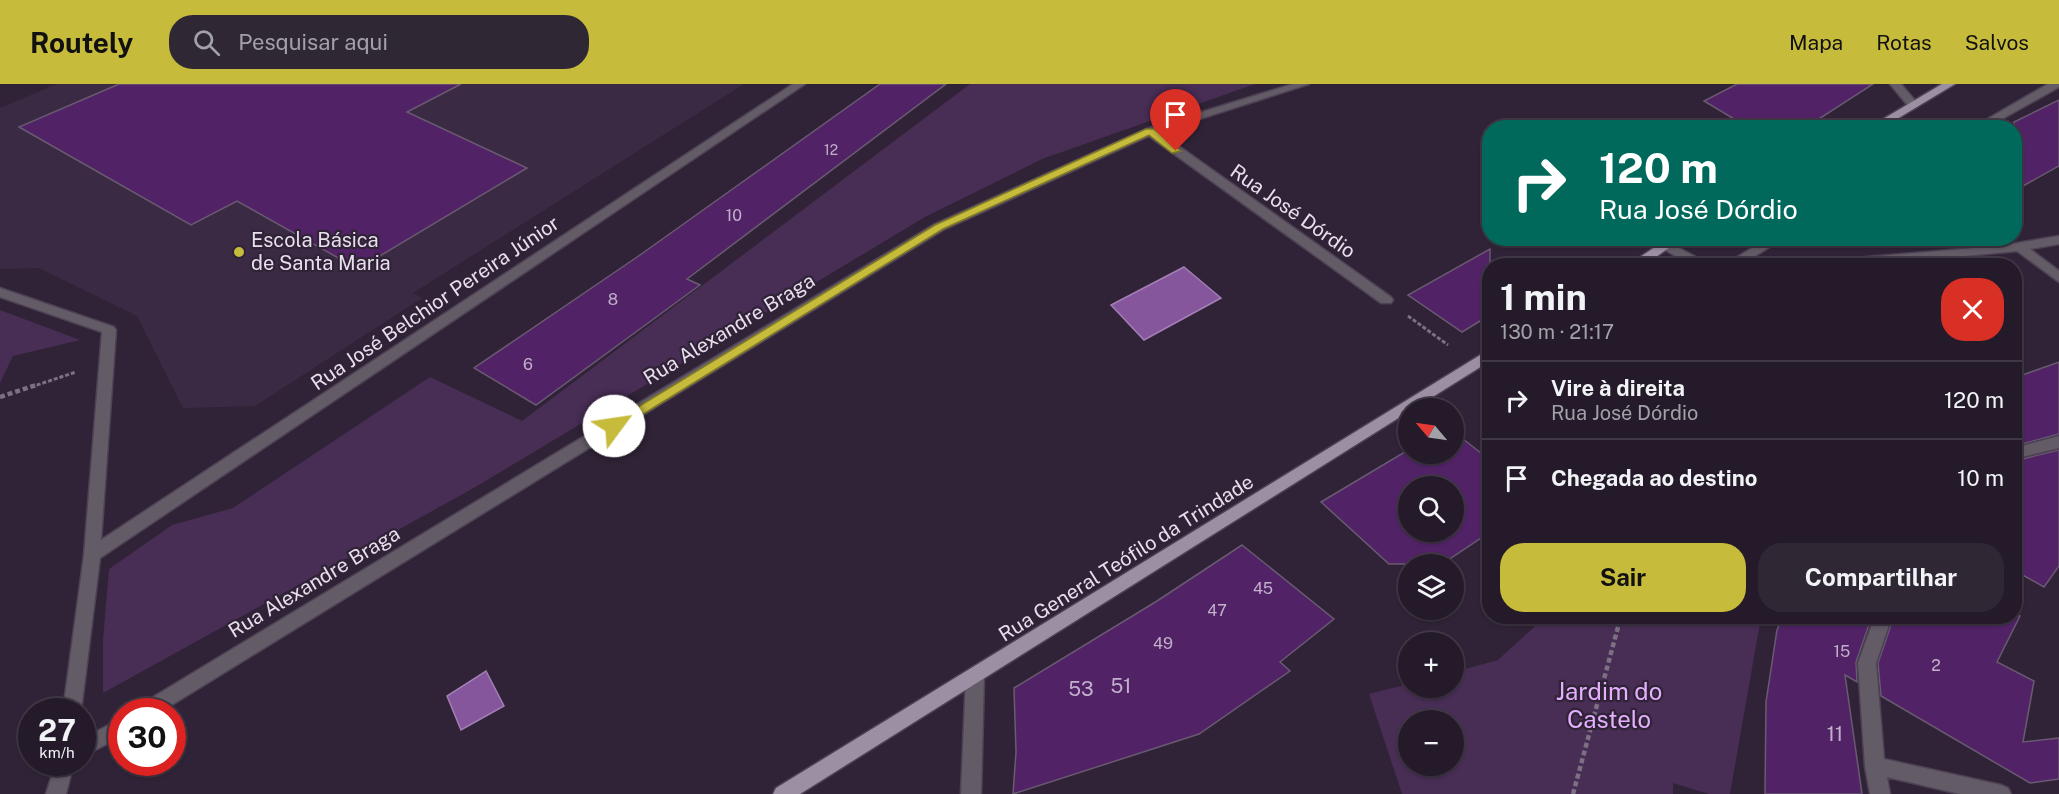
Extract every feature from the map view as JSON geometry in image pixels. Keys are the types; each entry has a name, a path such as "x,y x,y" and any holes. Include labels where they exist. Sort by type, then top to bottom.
{"main road":[{"path":"1887,120 1950,84"},
{"path":"1646,258 1666,246"},
{"name":"Rua General Teófilo da Trindade","path":"783,794 1482,359"}],"street":[{"name":"Rua José Belchior Pereira Júnior","path":"92,555 800,84"},
{"name":"Rua Alexandre Braga","path":"167,698 939,227 1150,131 1304,84"},
{"path":"1895,84 1913,105"},
{"path":"1991,120 2056,84"},
{"name":"Rua José Dórdio","path":"1150,131 1386,300"},
{"path":"1902,258 2020,248 2059,240"},
{"path":"1677,246 1692,258"},
{"path":"1743,258 1764,246"},
{"path":"2020,248 2059,278"},
{"path":"0,292 109,330 92,555 74,698"},
{"path":"2022,452 2059,442"},
{"path":"1880,794 1875,766 1867,663 1881,624"},
{"path":"971,794 975,676"},
{"path":"1875,766 2001,794"},
{"path":"56,794 60,776"}],"path":[{"path":"1386,300 1474,364"},
{"path":"0,397 85,369"},
{"path":"1574,794 1619,624"}],"shaded area":[{"name":"Escola Básica de Santa Maria","path":"57,84 744,84 413,293 422,298 255,406 183,408 137,316 39,268 0,269 0,108"},
{"path":"1184,267 1221,298 1144,340 1111,305"},
{"path":"486,671 504,706 461,730 447,696"}],"green space":[{"path":"970,84 1255,84 1042,159 925,217 472,489 103,693 103,640 109,569 172,525 233,508 430,377 522,421"},
{"path":"0,310 80,340 13,356 0,383"},
{"name":"Jardim do Castelo","path":"1537,624 1760,624 1730,794 1709,794 1673,783 1673,794 1402,794 1369,694 1398,687 1398,698 1464,698 1464,669 1498,660"}],"building":[{"path":"119,84 461,84 407,112 527,168 358,269 237,201 191,225 19,127"},
{"path":"880,84 946,84 687,279 700,285 536,405 474,368 640,255"},
{"path":"1737,84 1873,84 1817,120 1736,120 1704,101"},
{"path":"2059,100 2059,166 2022,187 2022,120 2018,120"},
{"path":"1490,249 1490,258 1482,258 1482,320 1462,332 1408,295"},
{"path":"2059,362 2059,434 2022,444 2022,375"},
{"path":"1464,440 1482,454 1482,537 1457,554 1398,554 1398,564 1389,564 1321,502 1398,456 1398,464 1464,464"},
{"path":"2059,450 2059,566 2044,587 2022,575 2022,459"},
{"path":"1242,545 1334,619 1280,662 1290,671 1199,734 1013,794 1016,752 1014,688 1157,601"},
{"path":"1780,624 1869,624 1856,662 1857,682 1845,675 1862,794 1765,794 1766,702"},
{"path":"1891,624 2016,624 1997,662 2034,681 2023,742 2059,738 2059,779 2030,783 1881,696 1878,663"}],"place":[{"name":"Escola Básica de Santa Maria","path":"239,252"}],"route":[{"path":"614,426 939,227 1150,131 1176,151"}]}
